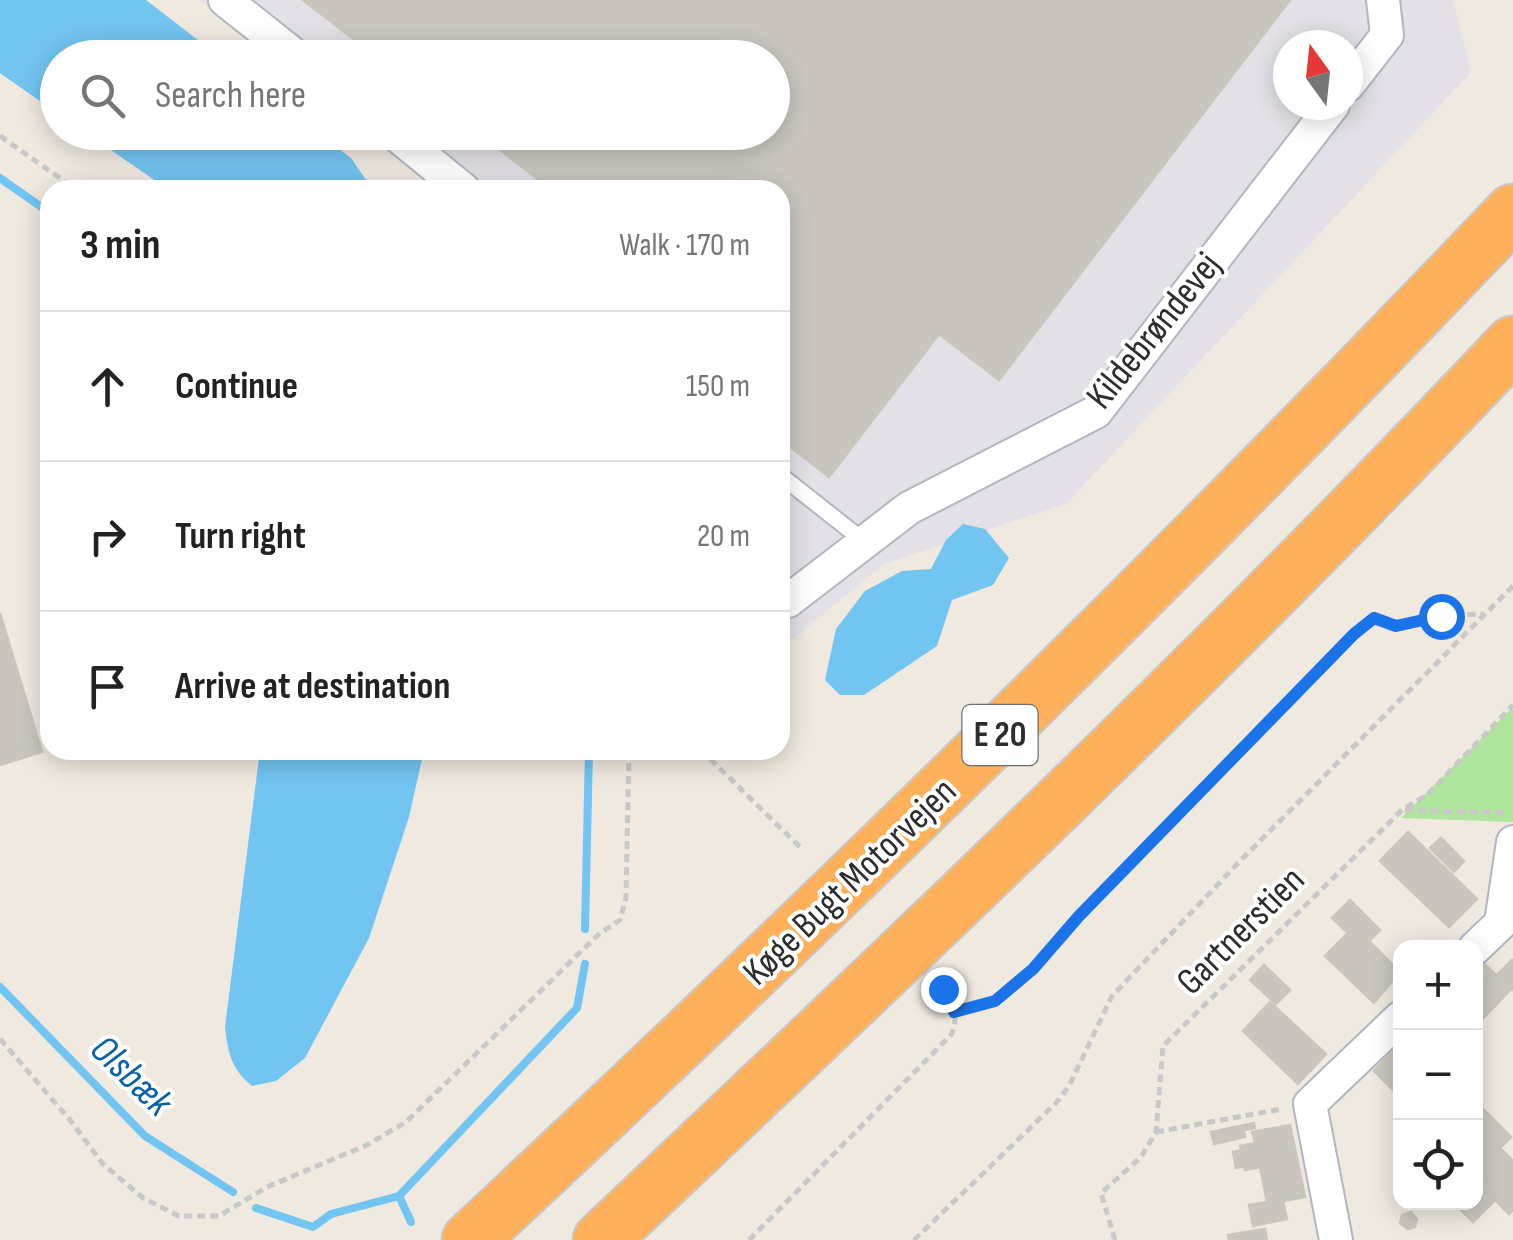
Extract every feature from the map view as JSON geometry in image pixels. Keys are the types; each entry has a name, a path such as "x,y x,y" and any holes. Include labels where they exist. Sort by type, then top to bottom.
{"highway":[{"name":"Køge Bugt Motorvejen","path":"470,1240 747,982 1104,633 1513,212"},
{"name":"E 20","path":"601,1240 1160,704 1513,344"}],"street":[{"path":"226,0 276,40"},
{"path":"1363,66 1387,35 1382,0"},
{"name":"Kildebrøndevej","path":"790,599 910,508 1096,412 1321,120"},
{"path":"415,150 452,180"},
{"path":"1483,944 1507,929 1513,842"},
{"path":"1336,1240 1310,1104 1393,1025"}],"lane":[{"path":"790,483 865,542"}],"path":[{"path":"0,136 63,180"},
{"path":"914,1240 1056,1102 1068,1086 1112,996 1513,586"},
{"path":"954,1012 995,1001 1033,969 1079,916 1314,674 1374,618 1396,626 1441,616 1484,614"},
{"name":"Gartnerstien","path":"1156,1132 1164,1046 1402,810 1427,795 1513,705"},
{"path":"0,1039 103,1164 143,1198 179,1216 219,1216 267,1187 367,1144 406,1122 599,934 620,920 626,898 628,760"},
{"path":"712,760 800,847"},
{"path":"1402,810 1513,814"},
{"path":"749,1240 952,1035 956,1024 954,1012 943,989"},
{"path":"1115,1240 1102,1194 1141,1157 1156,1132 1310,1104"}],"shaded area":[{"path":"200,0 1453,0 1471,72 1066,504 884,564 790,642 790,180 428,180 391,150 790,150 790,40 251,40"}],"green space":[{"path":"1513,707 1513,822 1401,818"}],"water":[{"path":"0,0 146,0 198,40 40,40 40,101 0,73"},
{"path":"111,150 340,150 366,180 154,180"},
{"path":"963,524 985,529 1009,558 993,585 952,600 937,646 864,695 840,695 825,680 836,629 865,591 902,571 931,569 946,540"},
{"path":"259,760 422,760 409,817 369,938 305,1058 276,1081 252,1086 232,1060 225,1027"}],"building":[{"path":"303,0 1290,0 999,380 939,334 829,477 790,447 790,180 539,180 500,150 790,150 790,40 355,40"},
{"path":"0,613 40,753 0,765"},
{"path":"1408,832 1477,899 1449,927 1380,861"},
{"path":"1441,838 1464,861 1454,872 1430,848"},
{"path":"1350,900 1380,930 1369,941 1393,965 1393,980 1374,1003 1325,956 1348,933 1332,918"},
{"path":"1513,961 1513,990 1497,975"},
{"path":"1483,963 1511,989 1483,1019"},
{"path":"1264,965 1290,990 1276,1004 1250,980"},
{"path":"1270,1002 1326,1054 1298,1084 1243,1031"},
{"path":"1393,1051 1393,1090 1374,1071"},
{"path":"1483,1109 1511,1137 1500,1148 1513,1161 1513,1210 1509,1214 1495,1200 1473,1222 1461,1210 1483,1210"},
{"path":"1254,1123 1255,1128 1244,1130 1245,1137 1214,1144 1211,1132"},
{"path":"1290,1125 1305,1197 1283,1201 1287,1219 1253,1226 1249,1205 1267,1202 1260,1167 1236,1168 1233,1152 1255,1143 1252,1132"},
{"path":"1411,1212 1417,1219 1415,1227 1408,1229 1400,1223 1402,1215"},
{"path":"1265,1229 1267,1240 1229,1240 1228,1235"}],"waterway":[{"path":"0,178 40,206"},
{"path":"585,929 589,760"},
{"path":"399,1196 577,1008 585,964"},
{"name":"Olsbæk","path":"0,987 145,1136 233,1192"},
{"name":"Olsbæk","path":"256,1208 313,1227 331,1214 399,1196 411,1222"}],"route":[{"path":"943,989 954,1012 995,1001 1033,969 1079,916 1354,634 1374,618 1396,626 1441,616"}]}
